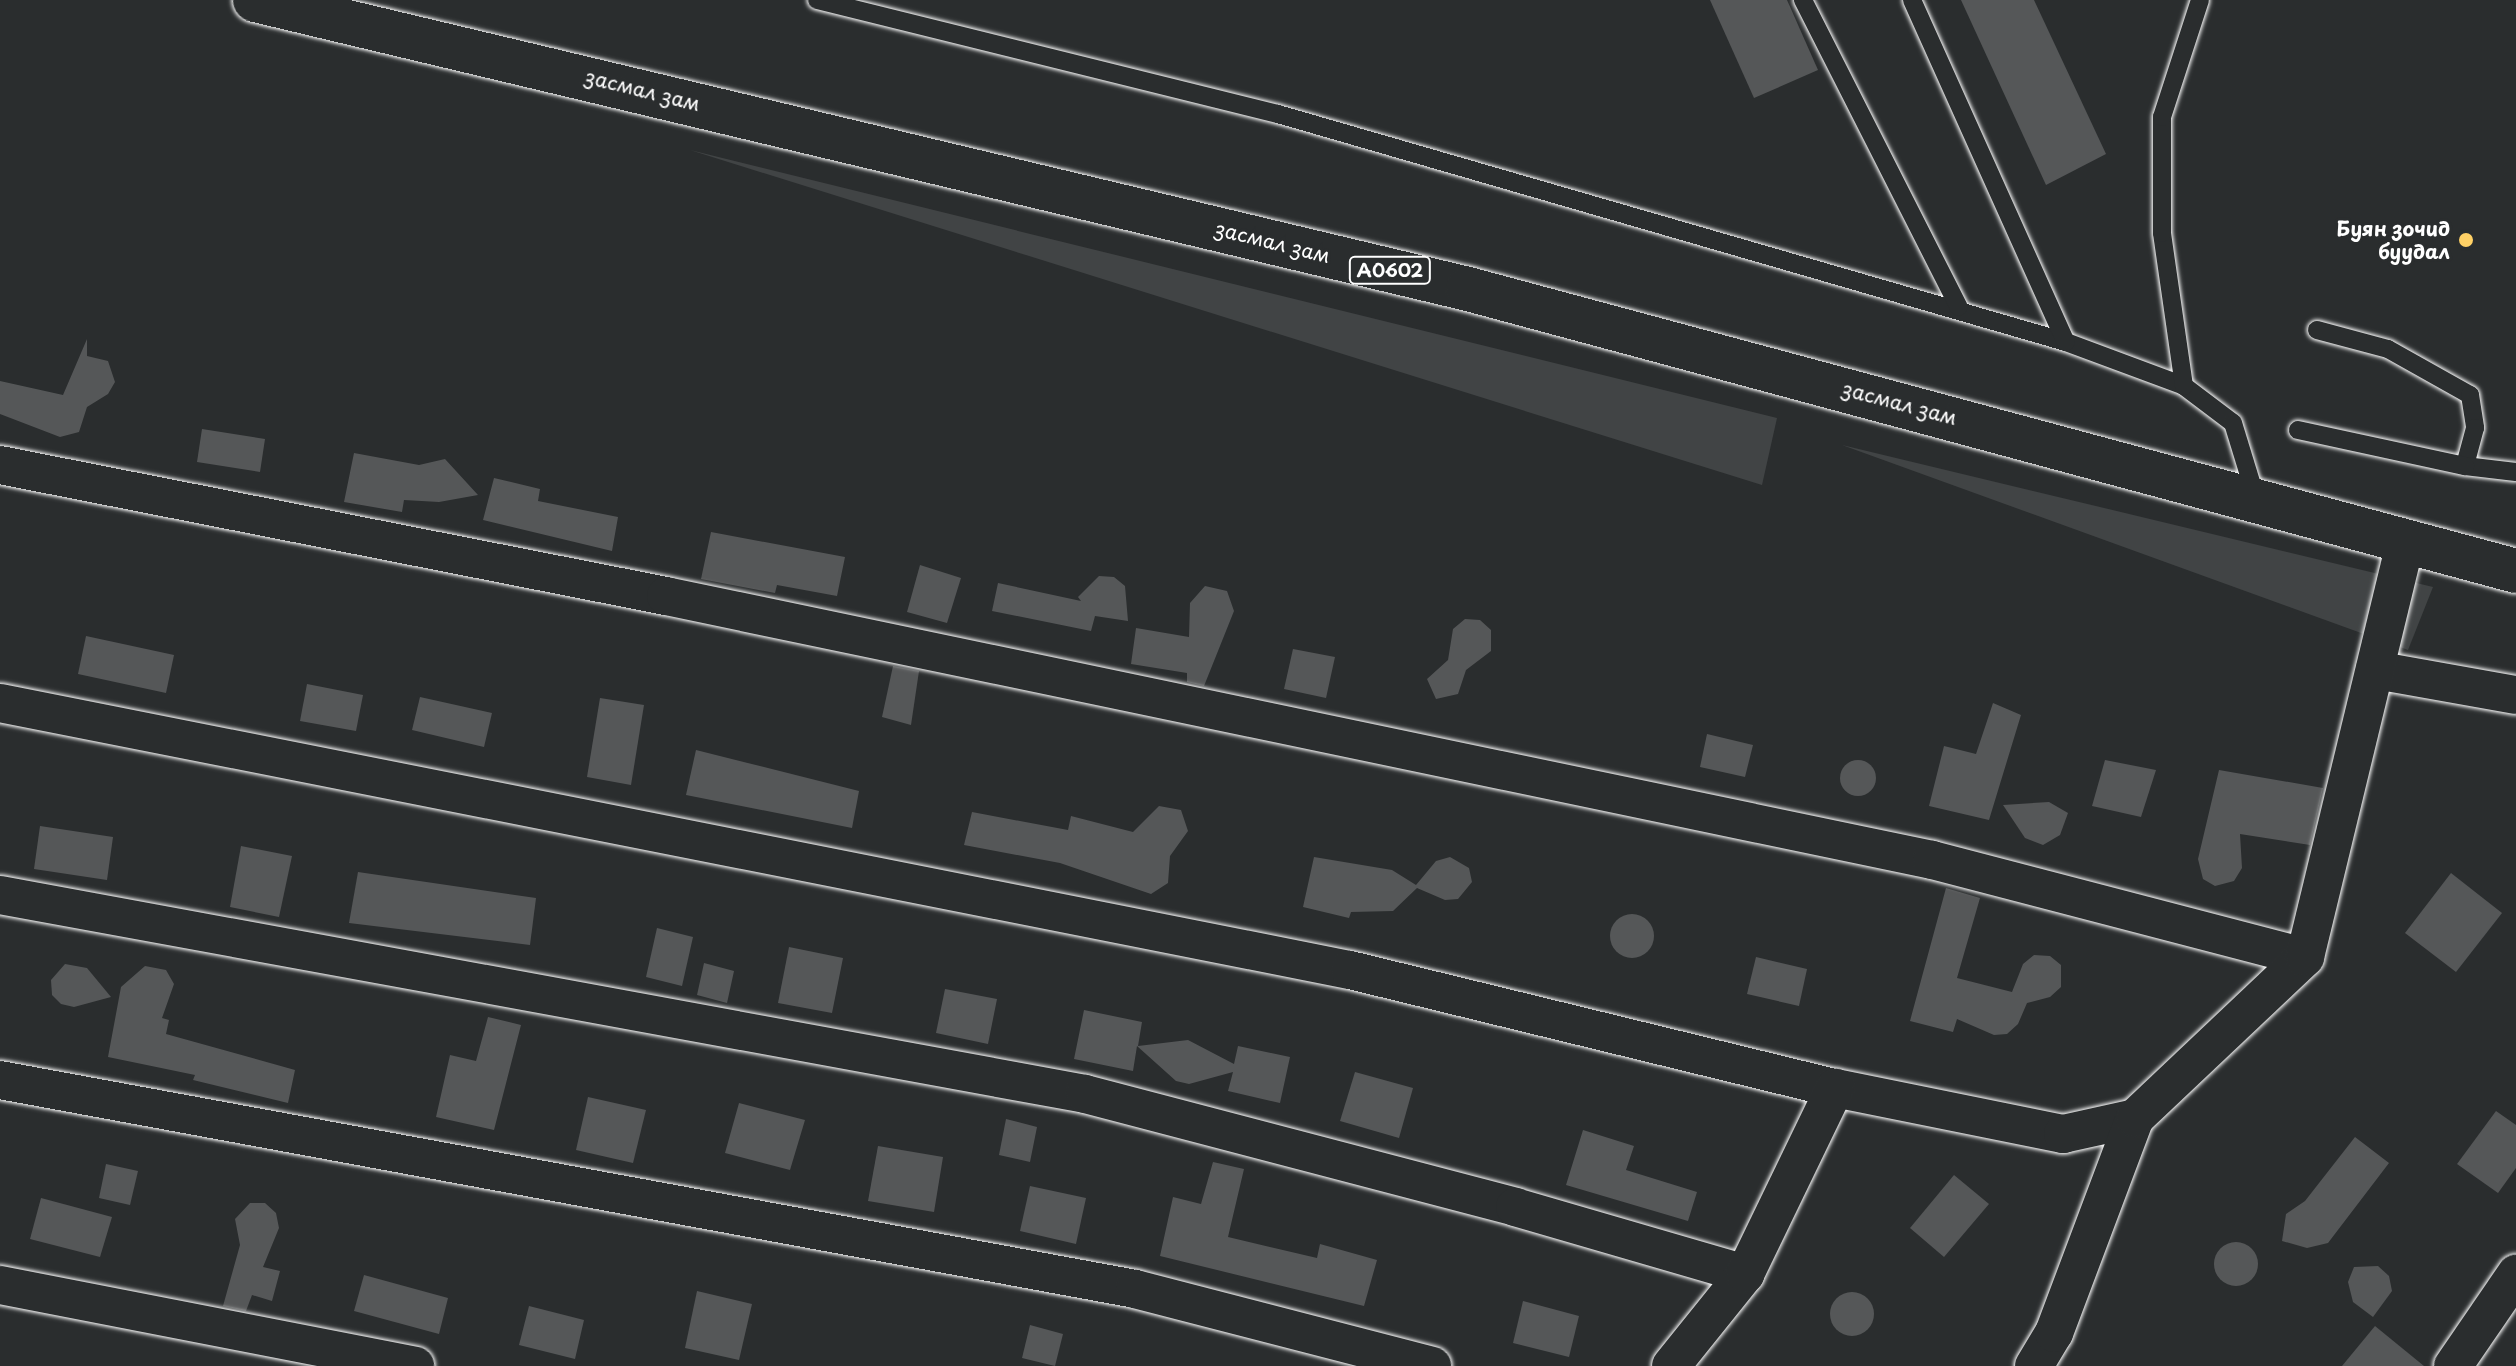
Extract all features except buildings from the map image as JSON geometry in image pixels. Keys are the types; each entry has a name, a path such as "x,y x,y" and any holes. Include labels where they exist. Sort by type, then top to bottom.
{"highway":[{"name":"засмал зам","path":"255,0 1468,289 2256,498 2405,545 2516,571"}],"street":[{"path":"0,465 666,596 1916,857 2305,957"},
{"path":"2034,1366 2054,1333 2135,1118 2305,957 2405,545"},
{"path":"2375,670 2516,695"},
{"path":"0,703 1350,970 1835,1088 2063,1134 2135,1118"},
{"path":"0,895 1085,1094 1515,1207 1745,1274"},
{"path":"0,1080 1135,1289 1432,1366"},
{"path":"1671,1366 1745,1274 1835,1088"},
{"path":"2453,1366 2516,1274"},
{"path":"0,1285 415,1366"}],"lane":[{"path":"817,0 1278,114 1959,307 2066,342 2184,386 2233,423 2256,498"},
{"path":"1803,0 1959,307"},
{"path":"1912,0 2066,342"},
{"path":"2184,386 2162,233 2162,117 2200,0"},
{"path":"2317,330 2388,349 2470,395 2475,428 2465,466"},
{"path":"2298,430 2465,466 2516,472"}],"shaded area":[{"path":"690,150 1777,418 1762,485"},
{"path":"1842,445 2433,587 2408,650"}],"place":[{"name":"Буян зочид буудал","path":"2466,240"}]}
